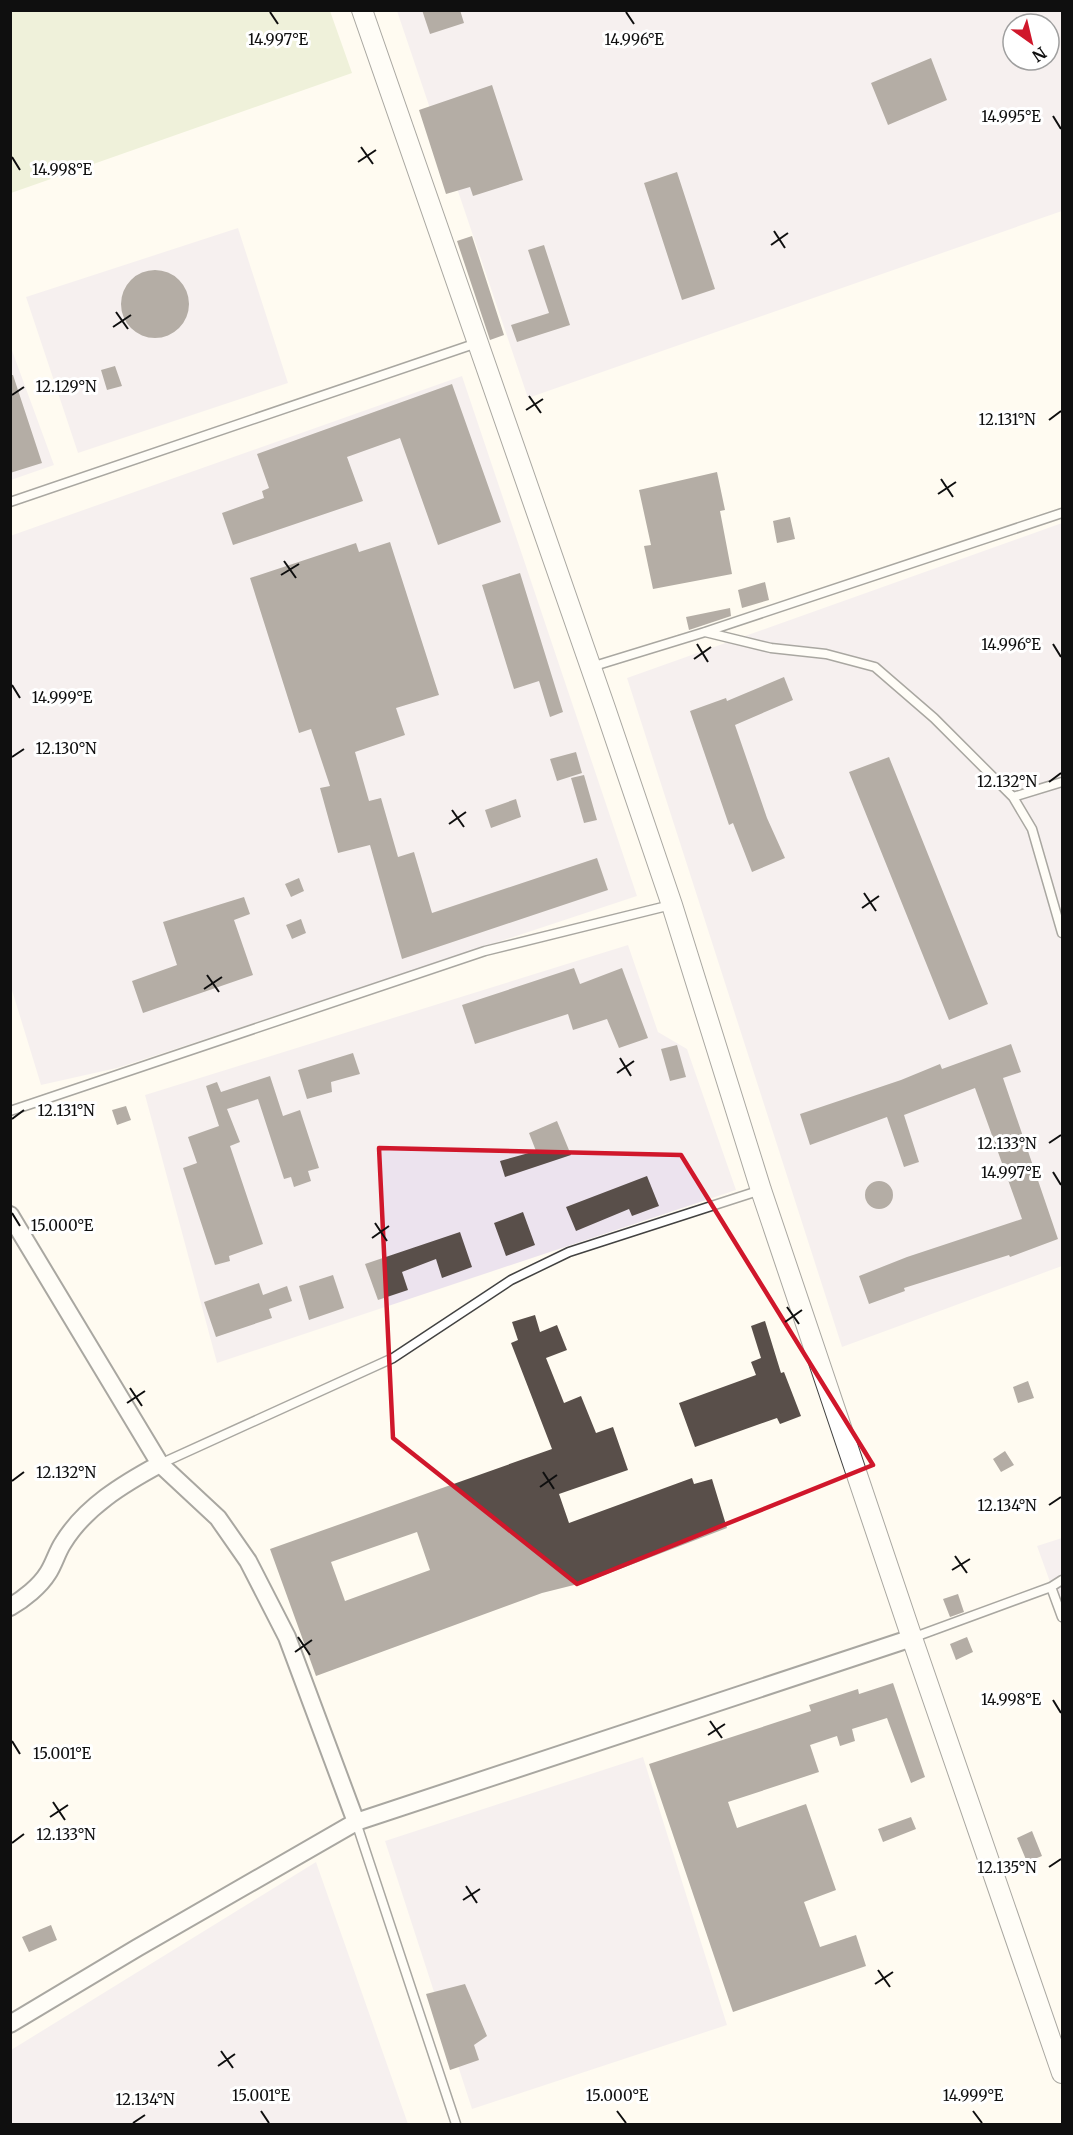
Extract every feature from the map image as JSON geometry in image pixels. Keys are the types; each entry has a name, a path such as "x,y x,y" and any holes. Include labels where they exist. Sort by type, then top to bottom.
{"street":[{"path":"362,10 525,472 672,904 761,1190 1062,2073"},
{"path":"10,1215 160,1464 218,1518 248,1561 287,1637 356,1822"},
{"path":"10,1607 22,1600 48,1574 63,1543 85,1516 130,1481 160,1464"},
{"path":"10,2024 356,1822 912,1638"}],"lane":[{"path":"10,502 478,343"},
{"path":"590,667 705,632 1062,513"},
{"path":"705,632 771,648 826,654 875,667 934,718 1013,797 1032,829 1062,933"},
{"path":"1013,797 1062,782"},
{"path":"10,1111 485,951 672,904"},
{"path":"160,1464 393,1358 511,1280 569,1252 761,1190"},
{"path":"912,1638 1051,1587 1062,1580"},
{"path":"1051,1587 1062,1617"},
{"path":"356,1822 456,2124"}],"highlighted area":[{"path":"379,1148 681,1155 873,1465 577,1584 393,1438"}],"shaded area":[{"path":"397,11 1062,11 1062,211 528,398"},
{"path":"238,228 288,383 78,453 26,297"},
{"path":"10,345 54,465 11,480 10,480"},
{"path":"462,376 637,896 117,1068 41,1085 11,987 10,536"},
{"path":"1062,523 1062,1266 842,1347 627,678"},
{"path":"628,945 658,1032 687,1049 736,1190 217,1363 145,1095"},
{"path":"1062,1538 1062,1615 1037,1546"},
{"path":"643,1757 727,2025 472,2109 385,1841"},
{"path":"316,1862 408,2124 11,2124 11,2050"}],"green space":[{"path":"10,11 330,11 352,73 11,193"}],"building":[{"path":"422,10 460,10 464,23 430,34"},
{"path":"931,58 947,100 888,125 871,83"},
{"path":"492,85 523,180 473,196 470,187 446,194 419,110"},
{"path":"677,172 715,289 682,300 644,183"},
{"path":"472,236 504,335 490,340 457,241"},
{"path":"544,245 570,325 517,342 511,325 549,313 528,250"},
{"path":"148,270 162,270 174,275 184,285 189,304 184,323 174,333 162,338 148,338 136,333 126,323 121,311 121,297 126,285 136,275"},
{"path":"115,366 122,386 107,390 101,370"},
{"path":"10,375 13,375 42,463 10,473"},
{"path":"452,384 501,522 438,545 400,438 347,457 363,501 233,545 222,513 264,498 262,491 269,488 257,454"},
{"path":"717,472 725,510 720,511 732,574 653,589 644,546 651,545 639,490"},
{"path":"790,517 795,539 777,543 773,521"},
{"path":"390,542 439,695 396,708 405,735 355,752 369,801 381,798 398,857 414,852 432,913 597,858 608,890 402,959 370,845 338,853 320,788 330,786 311,729 299,733 250,578 356,543 359,552"},
{"path":"520,573 563,712 550,717 539,681 514,689 482,585"},
{"path":"765,582 769,600 742,608 738,590"},
{"path":"730,608 731,616 689,630 686,617"},
{"path":"784,677 793,700 735,725 767,818 785,858 752,872 733,823 729,825 690,711 726,698 727,701"},
{"path":"576,752 582,773 557,781 550,759"},
{"path":"889,757 988,1004 949,1020 849,772"},
{"path":"584,775 597,820 584,823 571,778"},
{"path":"516,799 521,817 491,828 485,810"},
{"path":"299,878 304,891 291,897 285,884"},
{"path":"244,897 250,914 234,920 253,975 143,1013 132,981 177,965 163,922"},
{"path":"301,919 306,933 292,939 286,925"},
{"path":"574,968 580,984 622,968 648,1038 619,1048 607,1019 573,1030 568,1014 475,1044 462,1005"},
{"path":"1011,1044 1021,1072 1003,1078 1058,1239 1010,1257 1009,1255 904,1288 905,1291 869,1304 859,1276 907,1257 1022,1219 975,1088 904,1115 919,1162 904,1167 887,1117 810,1145 800,1114 901,1080 940,1064 942,1069"},
{"path":"677,1045 686,1077 670,1081 661,1049"},
{"path":"353,1053 360,1074 331,1082 332,1092 307,1099 298,1070"},
{"path":"270,1076 283,1116 300,1110 319,1168 308,1171 311,1181 294,1187 291,1177 284,1179 258,1099 227,1109 240,1142 230,1146 263,1244 229,1256 230,1261 215,1265 183,1168 197,1163 188,1137 219,1126 206,1086 217,1082 221,1092"},
{"path":"126,1106 131,1120 117,1125 112,1110"},
{"path":"557,1121 571,1155 505,1177 500,1161 536,1151 529,1133"},
{"path":"647,1176 659,1206 632,1216 629,1209 576,1231 566,1207"},
{"path":"879,1181 889,1185 893,1195 889,1205 879,1209 869,1205 865,1195 869,1185"},
{"path":"523,1212 535,1245 506,1256 494,1223"},
{"path":"460,1232 472,1267 442,1278 436,1259 402,1272 408,1290 378,1300 365,1264"},
{"path":"333,1275 344,1308 309,1320 299,1286"},
{"path":"259,1283 263,1295 287,1286 292,1301 269,1309 272,1318 216,1337 204,1302"},
{"path":"535,1315 540,1332 557,1325 567,1350 546,1358 564,1403 581,1396 596,1433 613,1427 628,1470 559,1494 569,1523 692,1478 694,1484 712,1479 727,1528 586,1582 542,1593 316,1676 270,1549 552,1449 511,1343 518,1340 512,1322","holes":["417,1532 430,1570 345,1601 331,1562"]},
{"path":"765,1321 781,1373 784,1372 801,1416 780,1424 777,1418 695,1447 679,1403 756,1375 751,1362 761,1358 751,1326"},
{"path":"1028,1381 1034,1398 1018,1403 1013,1387"},
{"path":"1005,1451 1014,1465 1001,1472 993,1459"},
{"path":"958,1594 964,1612 950,1617 943,1599"},
{"path":"967,1637 973,1652 956,1660 950,1644"},
{"path":"893,1683 925,1777 911,1783 887,1718 852,1729 855,1741 840,1746 837,1736 810,1745 819,1772 728,1802 737,1828 806,1804 836,1890 804,1902 820,1947 856,1935 866,1966 733,2012 649,1764 811,1711 809,1705 858,1689 859,1694"},
{"path":"911,1817 916,1829 883,1842 878,1829"},
{"path":"1032,1831 1042,1856 1027,1862 1017,1838"},
{"path":"51,1925 57,1940 29,1952 22,1937"},
{"path":"465,1984 487,2036 474,2045 479,2060 450,2070 426,1994"}]}
